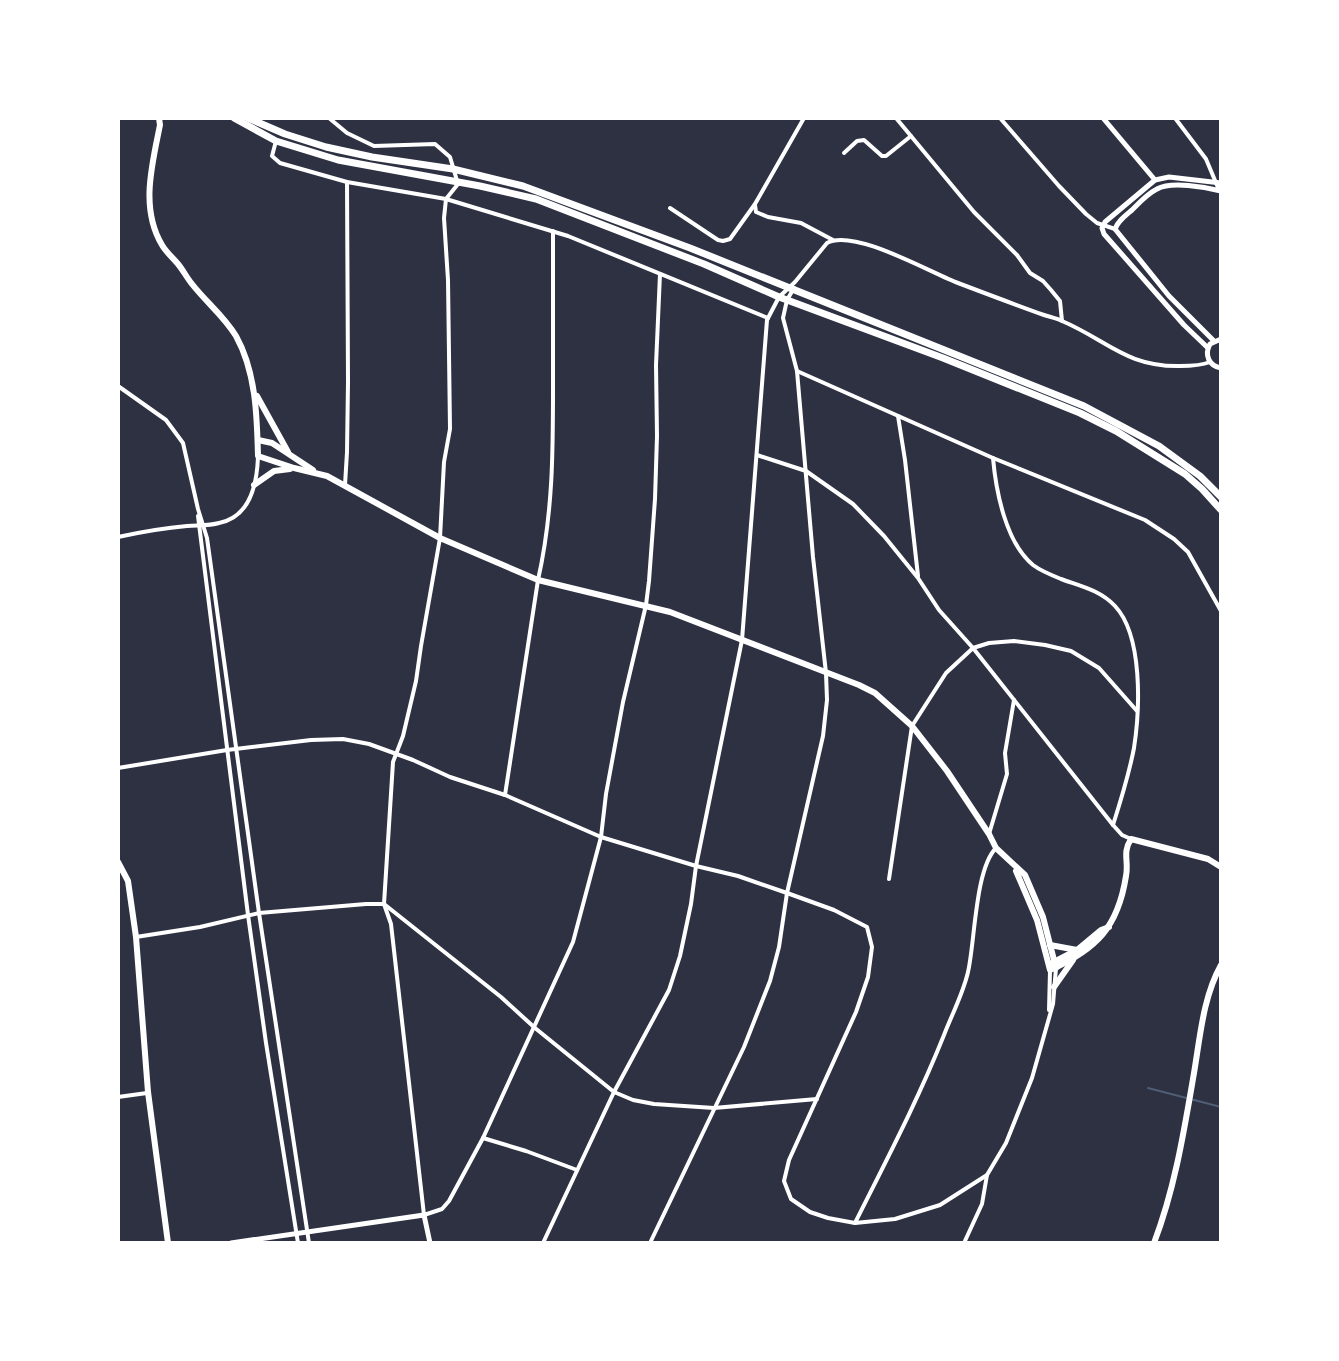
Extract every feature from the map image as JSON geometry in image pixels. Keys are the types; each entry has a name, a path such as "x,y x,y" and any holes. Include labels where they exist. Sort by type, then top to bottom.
{"highway":[{"path":"234,118 276,141 338,160 536,199 943,358 1080,413 1116,431 1185,474 1221,510"},
{"path":"248,118 326,147 511,182 792,286 1084,406 1159,446 1200,476 1221,497"}],"main road":[{"path":"167,118 159,122 149,199 156,232 163,248 238,339 254,392 258,456 316,472"},
{"path":"254,392 288,452"},
{"path":"258,440 272,443 316,472 440,538 538,580 670,612 875,693 912,726 947,771 996,848 1025,875 1043,917 1052,966"},
{"path":"254,485 274,471 294,468"},
{"path":"1054,987 1077,953 1101,930 1109,927 1115,917 1127,872 1125,848 1131,839 1208,859 1221,867"},
{"path":"118,862 128,881 136,937 148,1092 168,1243"},
{"path":"1013,865 1033,908 1052,966"},
{"path":"1050,945 1077,953"},
{"path":"1052,966 1077,953"},
{"path":"1154,1243 1176,1172 1209,994 1221,965"}],"street":[{"path":"329,118 358,140 374,146 435,144 450,157 458,184 446,199 444,218 450,429 444,462 440,538 416,681 403,736 393,762 384,904 391,924 424,1215 430,1243"},
{"path":"670,208 718,240 730,239 755,204 804,118"},
{"path":"896,118 974,212 1060,301 1062,321"},
{"path":"1000,118 1086,214 1103,226 1115,229 1169,296 1214,341"},
{"path":"1103,118 1160,188"},
{"path":"1175,118 1201,151 1220,187"},
{"path":"844,153 857,141 864,140 886,156 911,136"},
{"path":"276,141 272,152 275,160 347,182 446,199 579,239 768,318"},
{"path":"1208,348 1190,332 1104,234 1103,226 1155,180 1169,177 1220,187"},
{"path":"345,485 347,182"},
{"path":"1115,229 1120,221 1160,188 1220,187"},
{"path":"755,204 756,212 768,217 801,223 833,240 869,245 912,261 956,283 1062,321 1144,363 1184,366 1210,362"},
{"path":"505,795 543,557 554,458 553,231"},
{"path":"543,1243 614,1092 669,990 680,956 742,640 768,318 827,243 833,240"},
{"path":"231,1243 424,1215 442,1209 483,1138 535,1028 573,942 601,837 621,716 646,605 655,499 660,274"},
{"path":"650,1243 744,1047 770,981 823,736 826,673 811,543 797,371 784,325 783,298"},
{"path":"1221,339 1214,341 1207,353 1210,362 1221,368"},
{"path":"797,371 1160,529 1188,552 1221,611"},
{"path":"118,386 157,412 179,435 186,450 198,509 248,915 298,1243"},
{"path":"898,416 918,578"},
{"path":"757,455 806,471 853,504 884,536 939,610 973,648 1113,825 1131,839"},
{"path":"118,537 156,529 222,523 238,514 246,506 254,485 258,456"},
{"path":"993,458 999,496 1021,551 1041,570 1105,597 1117,608 1130,630 1137,711 1133,750 1113,825"},
{"path":"200,525 214,580 235,749 309,1243"},
{"path":"205,580 214,580"},
{"path":"889,879 912,726 946,673 973,648 1014,641 1071,651 1099,668 1137,711"},
{"path":"989,834 1007,774 1005,753 1014,700"},
{"path":"118,768 311,740 343,739 369,744 450,777 505,795 601,837 738,876 834,910 867,927 872,947 868,977 856,1012 789,1160 784,1181 791,1199 810,1212 828,1218 855,1223 895,1219 940,1205 987,1175"},
{"path":"855,1223 925,1084 958,1003 968,973 985,869 996,848"},
{"path":"136,937 200,927 259,913 384,904 614,1092 654,1104 714,1108 817,1099"},
{"path":"964,1243 982,1204 987,1175 1006,1143 1032,1078 1053,1004 1052,966"},
{"path":"1049,1016 1052,966"},
{"path":"118,1097 148,1092"},
{"path":"483,1138 577,1170"}],"waterway":[{"path":"1148,1088 1221,1107"}]}
